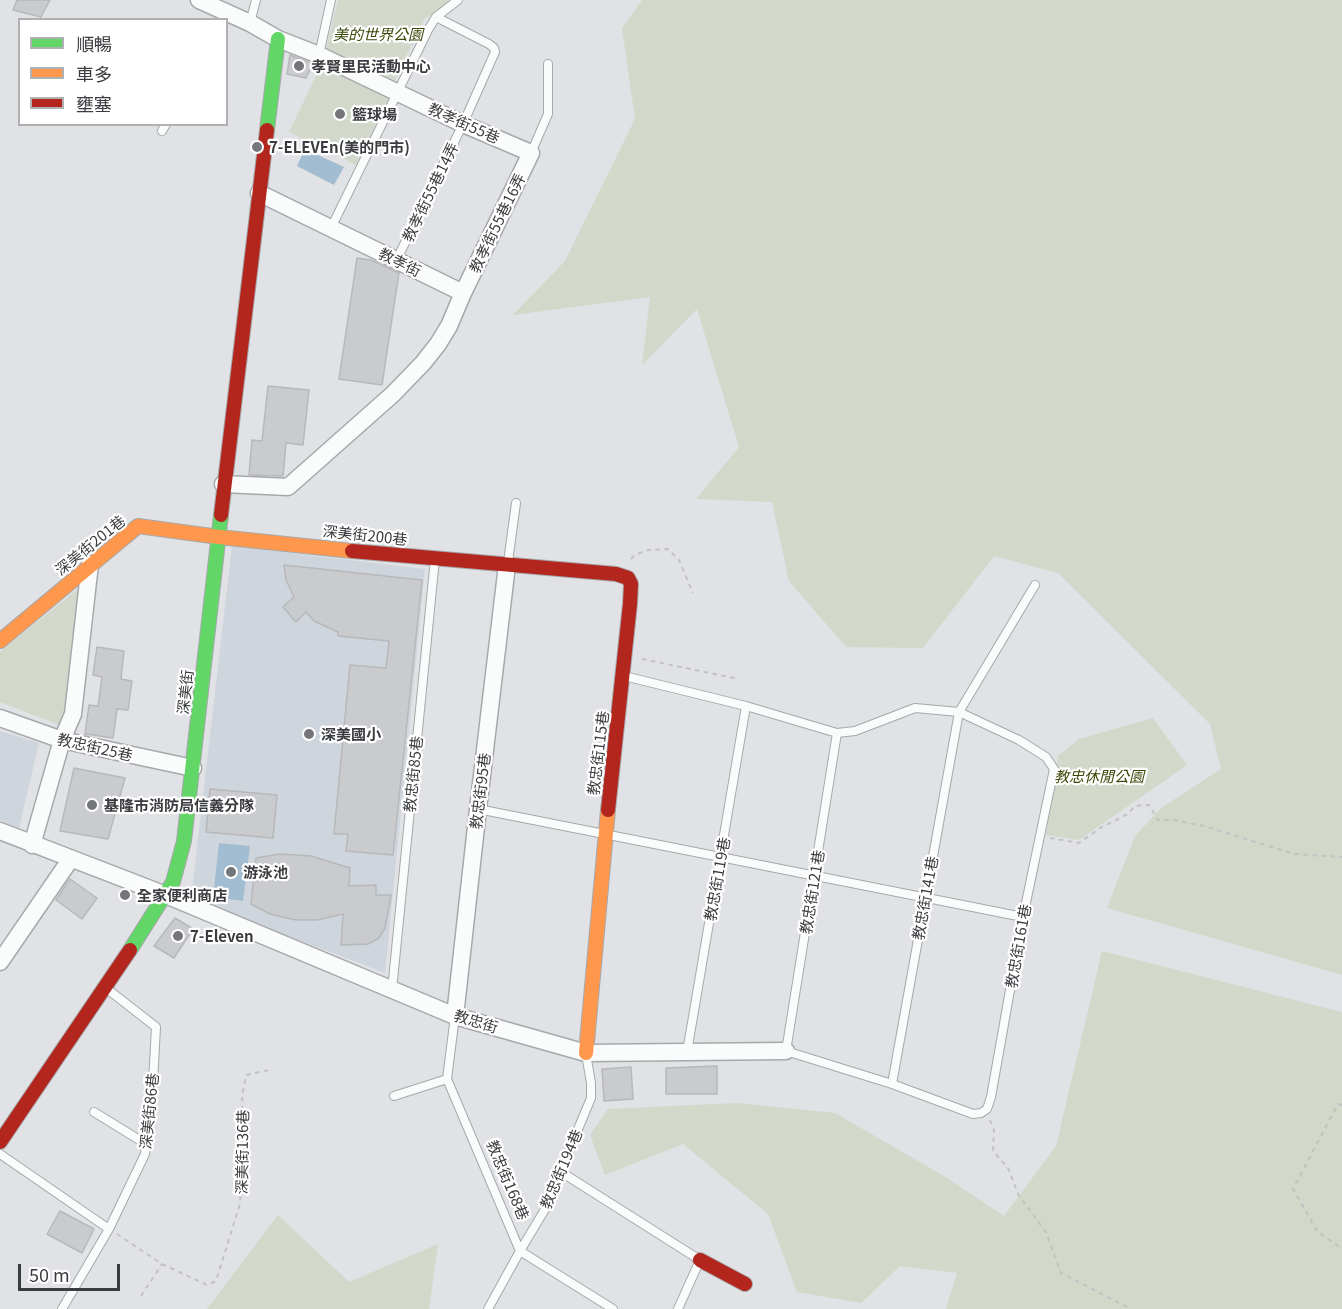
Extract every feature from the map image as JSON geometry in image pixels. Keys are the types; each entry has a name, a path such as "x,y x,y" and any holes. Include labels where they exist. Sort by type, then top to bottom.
{"street":[{"path":"199,0 219,15 250,22 278,39 259,193"},
{"name":"教孝街55巷","path":"278,39 319,55 463,124 531,153"},
{"name":"教孝街55巷16弄","path":"463,293 531,153"},
{"name":"教孝街","path":"259,193 463,293"},
{"name":"深美街","path":"0,1142 166,895 173,882 184,842 223,484 259,193"},
{"path":"223,484 288,487 393,394 423,363 444,335 463,293"},
{"name":"深美街201巷","path":"0,641 138,526 219,537"},
{"name":"深美街200巷","path":"219,537 507,566"},
{"path":"32,845 62,740 73,714 90,564"},
{"path":"507,566 616,574"},
{"name":"教忠街95巷","path":"455,1016 477,809 507,566"},
{"name":"教忠街115巷","path":"586,1053 605,834 631,584 628,578 616,574"},
{"name":"教忠街25巷","path":"0,718 62,740 193,768"},
{"name":"教忠街","path":"0,831 70,860 166,895 455,1016 586,1053 786,1051"},
{"path":"0,962 70,860"},
{"path":"700,1260 745,1284"}],"lane":[{"path":"250,22 256,0"},
{"path":"319,55 331,0"},
{"path":"331,228 436,17 458,0"},
{"name":"教孝街55巷14弄","path":"397,260 494,56 494,48 436,17"},
{"path":"531,153 548,114 548,64"},
{"path":"507,566 516,504"},
{"name":"教忠街85巷","path":"392,990 435,559"},
{"path":"623,676 746,706 837,733 855,731 915,708 959,712 1035,585"},
{"name":"教忠街119巷","path":"687,1052 746,706"},
{"name":"教忠街161巷","path":"959,712 1019,740 1046,757 1054,769 1023,917 987,1109"},
{"name":"教忠街141巷","path":"892,1084 959,712"},
{"name":"教忠街121巷","path":"786,1051 837,733"},
{"path":"477,809 1023,917"},
{"name":"深美街86巷","path":"62,1309 109,1229 145,1154 153,1083 156,1027 106,987"},
{"path":"394,1096 447,1079 455,1016"},
{"name":"教忠街","path":"786,1051 892,1084 973,1114 987,1109"},
{"name":"教忠街194巷","path":"488,1309 544,1211 591,1098 586,1053"},
{"name":"教忠街168巷","path":"447,1079 520,1251"},
{"path":"94,1112 146,1144"},
{"path":"0,1154 109,1229"},
{"path":"561,1172 700,1260 678,1309"},
{"path":"520,1251 614,1309"}],"path":[{"path":"616,574 636,555 648,550 668,549 679,560 693,594"},
{"path":"625,656 739,679"},
{"path":"1040,837 1080,843 1100,828 1128,814 1135,806 1149,805 1158,820 1173,820 1204,826 1294,854 1342,857"},
{"name":"深美街136巷","path":"109,1229 162,1264 207,1285 216,1281 240,1204 244,1133 242,1096 246,1075 269,1070"},
{"path":"1342,1105 1338,1104 1293,1189 1317,1231 1342,1249"},
{"path":"987,1109 994,1130 993,1151 1008,1168 1018,1196 1046,1232 1061,1273 1131,1309"},
{"path":"141,1296 162,1264"}],"shaded area":[{"name":"深美國小","path":"232,546 425,569 385,973 191,899"},
{"path":"0,731 39,743 19,828 0,820"}],"green space":[{"name":"美的世界公園","path":"338,0 449,0 441,10 424,19 395,80 326,49"},
{"path":"642,0 1342,0 1342,975 1107,908 1135,836 1161,808 1221,769 1210,724 1058,573 994,556 923,648 846,647 789,581 772,502 696,499 739,447 697,309 642,365 650,297 513,315 565,261 635,119 622,28"},
{"name":"籃球場","path":"323,62 390,96 356,165 289,132"},
{"path":"83,585 62,726 0,702 0,652"},
{"name":"教忠休閒公園","path":"1153,718 1187,765 1079,840 1046,835 1058,756 1079,739"},
{"path":"1102,951 1342,1012 1342,1309 946,1309 957,1273 900,1266 861,1303 797,1292 768,1214 683,1144 605,1175 590,1135 608,1109 737,1103 835,1113 944,1176 1004,1216 1056,1146"},
{"path":"278,1215 349,1282 438,1244 429,1309 207,1309"}],"water":[{"path":"305,149 344,167 334,185 297,166"},
{"name":"游泳池","path":"219,843 250,846 243,901 213,897"}],"building":[{"path":"17,0 50,0 41,17 13,10"},
{"name":"孝賢里民活動中心","path":"290,55 313,64 306,78 287,74"},
{"path":"357,258 371,260 399,273 382,385 339,379"},
{"path":"268,386 309,390 303,445 286,443 283,476 249,475 252,440 262,441"},
{"path":"284,565 422,580 393,855 346,851 348,834 334,834 350,665 386,668 389,641 338,636 338,632 314,621 306,612 296,622 283,607 294,597 286,580"},
{"path":"97,647 124,651 121,679 132,681 128,710 117,709 113,738 85,734 89,705 98,706 102,677 93,675"},
{"name":"基隆市消防局信義分隊","path":"74,768 125,778 108,839 60,831"},
{"path":"210,789 277,795 273,838 206,832"},
{"path":"280,854 311,856 350,868 349,886 376,885 376,895 391,895 385,928 379,938 368,944 341,945 343,914 317,920 296,920 270,914 251,904 256,858"},
{"path":"70,879 97,898 82,919 56,900"},
{"path":"175,918 193,929 174,958 154,946"},
{"path":"717,1066 717,1094 666,1094 666,1068"},
{"path":"631,1067 633,1099 604,1101 602,1069"},
{"path":"60,1211 94,1229 82,1253 47,1234"}],"traffic: fast":[{"path":"267,130 278,39"},
{"path":"130,950 173,882 184,841 221,515"}],"traffic: slow":[{"path":"0,641 138,526 352,551"},
{"path":"586,1053 608,810"}],"traffic: jam":[{"path":"221,515 267,130"},
{"path":"352,551 616,574 628,578 631,584 630,604 608,810"},
{"path":"0,1142 130,950"},
{"path":"700,1260 745,1284"}],"place":[{"name":"孝賢里民活動中心","path":"299,66"},
{"name":"籃球場","path":"340,114"},
{"name":"7-ELEVEn(美的門市)","path":"257,147"},
{"name":"深美國小","path":"309,734"},
{"name":"基隆市消防局信義分隊","path":"92,805"},
{"name":"游泳池","path":"231,872"},
{"name":"全家便利商店","path":"125,895"},
{"name":"7-Eleven","path":"178,936"}]}
